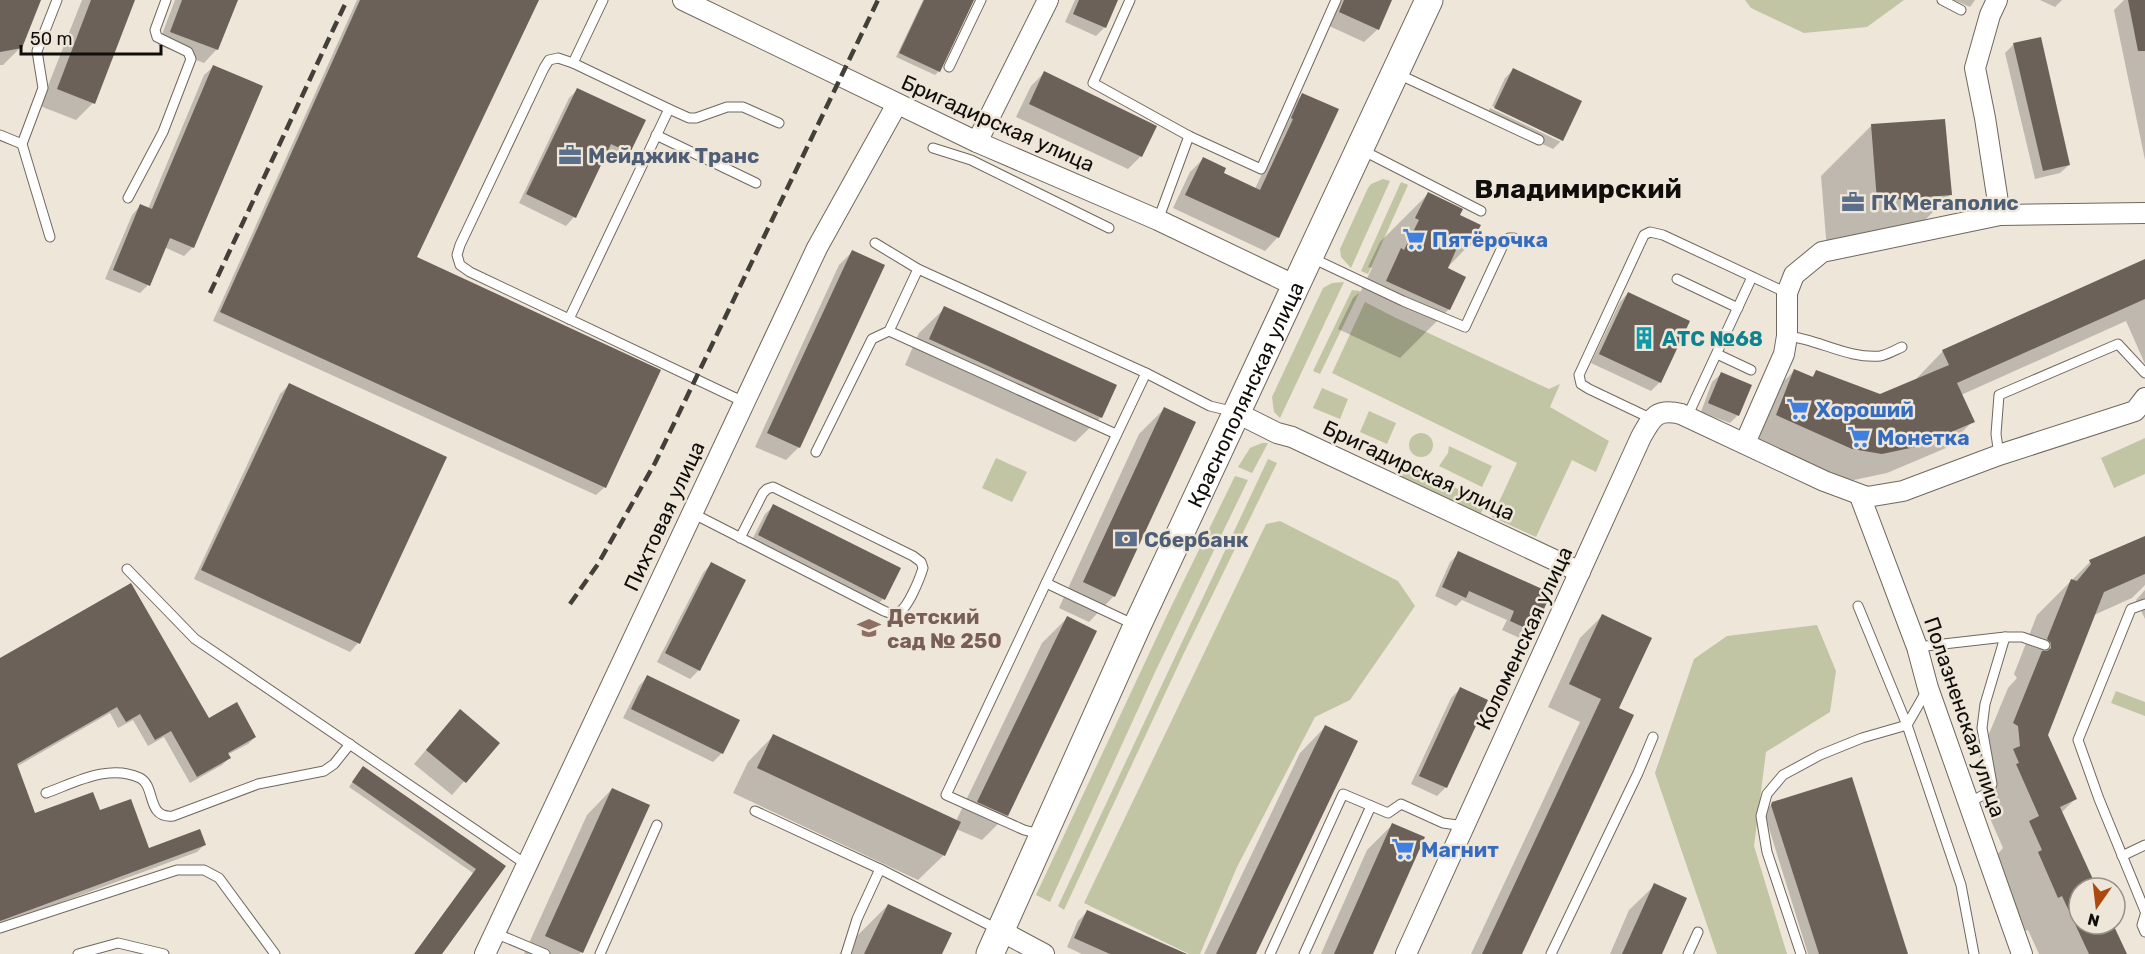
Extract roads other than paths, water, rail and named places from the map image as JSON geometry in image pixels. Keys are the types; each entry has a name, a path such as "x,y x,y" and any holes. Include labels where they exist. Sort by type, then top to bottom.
{"main road":[{"name":"Краснополянская улица","path":"996,943 1137,626 1430,0"}],"street":[{"name":"Бригадирская улица","path":"683,0 897,104 974,151 1158,220 1296,286"},
{"path":"974,151 1048,0"},
{"path":"1997,0 1990,15 1975,68 2000,215"},
{"name":"Пихтовая улица","path":"485,954 817,248 897,104"},
{"path":"1737,439 1784,354 1787,336 1787,293 1794,275 1822,252 2000,215 2145,213"},
{"path":"1652,418 1669,411 1687,417 1860,496 1867,497 1904,491 1999,455 2135,411 2145,398"},
{"name":"Бригадирская улица","path":"1237,413 1580,572"},
{"name":"Коломенская улица","path":"1406,954 1571,587 1652,418"},
{"name":"Полазненская улица","path":"1860,496 1917,647 1928,688 2022,954"},
{"path":"996,943 1044,954"}],"lane":[{"path":"50,237 22,144 43,88 37,51 57,0"},
{"path":"129,198 163,132 191,59 188,52 157,37 155,30 166,0"},
{"path":"573,63 603,0"},
{"path":"949,67 981,0"},
{"path":"1130,0 1094,83 1189,136 1260,169 1336,0"},
{"path":"1942,0 1961,10"},
{"path":"744,402 470,272 460,265 457,255 549,60 558,58 573,63 689,118 696,118 727,107 743,106 779,123"},
{"path":"1396,73 1539,141"},
{"path":"569,319 669,109"},
{"path":"0,135 22,144"},
{"path":"656,135 756,183"},
{"path":"1158,220 1189,136"},
{"path":"933,148 974,151 1108,228"},
{"path":"1360,148 1481,211"},
{"path":"1652,418 1589,389 1581,384 1579,375 1644,235 1650,232 1663,235 1787,293"},
{"path":"1310,257 1465,327 1505,241 1514,238"},
{"path":"875,243 918,269 1146,373 1210,406 1237,413"},
{"path":"816,452 872,339 889,331 918,269"},
{"path":"1687,417 1752,277"},
{"path":"1677,279 1738,308"},
{"path":"889,331 1116,434"},
{"path":"1787,336 1803,338 1845,352 1880,356 1902,347"},
{"path":"1999,455 1996,434 1999,395 2118,344 2145,373"},
{"path":"1717,354 1751,370"},
{"path":"1044,835 1024,830 946,795 1146,373"},
{"path":"692,513 740,538 884,611 894,614 900,612 905,606 923,568 921,561 913,556 773,487 766,489 763,493 740,538"},
{"path":"127,568 195,639 527,865"},
{"path":"1046,583 1137,626"},
{"path":"2145,604 2131,609 2078,740 2145,913 2142,925 2145,932"},
{"path":"1858,606 1907,725 1961,885 1974,954"},
{"path":"1917,647 2005,637 2022,637 2045,645"},
{"path":"1970,802 1989,792 1992,784 1982,728 1985,704 2005,637"},
{"path":"1801,954 1767,852 1761,816 1767,794 1782,775 1820,755 1862,738 1907,725 1928,688"},
{"path":"1551,954 1653,737"},
{"path":"46,793 95,775 106,772 118,773 144,781 155,808 162,814 173,816 258,784 324,771 334,764 350,744"},
{"path":"1270,954 1343,794 1388,813 1401,804 1443,822 1464,826"},
{"path":"1304,954 1371,806"},
{"path":"755,811 880,869 996,943"},
{"path":"600,954 657,825"},
{"path":"2122,856 2145,845"},
{"path":"846,954 857,919 880,869"},
{"path":"0,928 177,870 204,870 219,878 275,954"},
{"path":"1688,954 1698,932"},
{"path":"495,933 545,954"},
{"path":"78,954 118,943 164,954"}],"railway":[{"path":"210,293 347,0"},
{"path":"570,604 598,564 655,463 878,0"}],"place":[{"name":"Мейджик Транс","path":"570,155"},
{"name":"ГК Мегаполис","path":"1853,202"},
{"name":"Пятёрочка","path":"1414,239"},
{"name":"АТС №68","path":"1644,338"},
{"name":"Хороший","path":"1798,409"},
{"name":"Монетка","path":"1859,437"},
{"name":"Сбербанк","path":"1126,539"},
{"name":"Детский сад № 250","path":"869,628"},
{"name":"Магнит","path":"1403,849"}],"district":[{"name":"Владимирский","path":"1578,189"}]}
